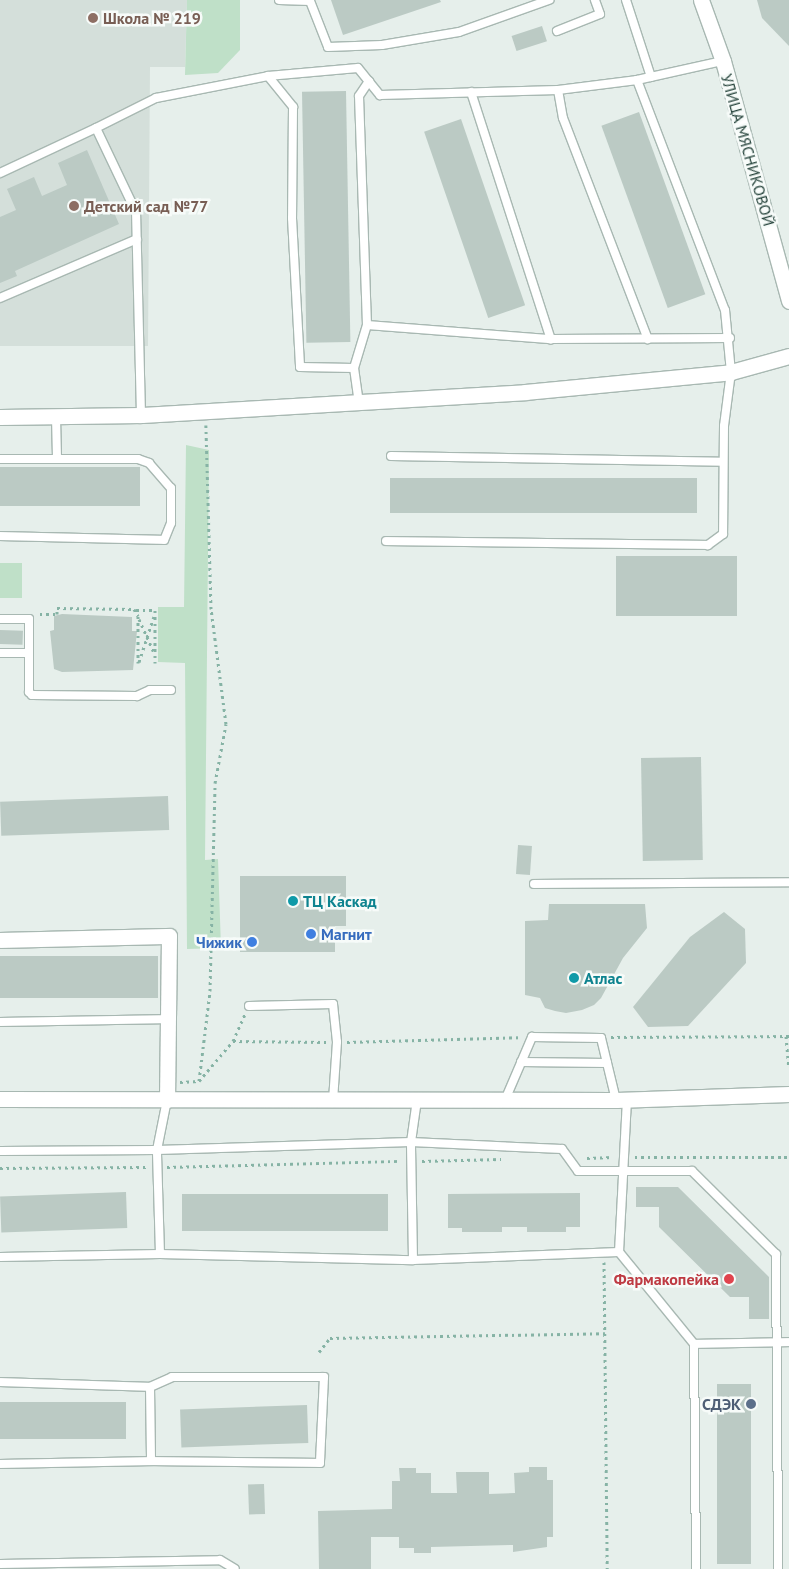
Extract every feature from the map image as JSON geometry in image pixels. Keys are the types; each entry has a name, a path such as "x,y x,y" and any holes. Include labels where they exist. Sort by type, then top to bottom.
{"street":[{"name":"УЛИЦА МЯСНИКОВОЙ","path":"702,0 723,61 789,301"},
{"path":"0,417 56,418 141,415 205,410 360,404 731,372 789,356"},
{"path":"0,940 169,936 170,1019 167,1100"},
{"path":"0,1099 622,1100 789,1094"}],"lane":[{"path":"279,0 310,1 328,47 382,45 459,32 549,0"},
{"path":"557,31 600,14 595,0"},
{"path":"626,0 651,77"},
{"path":"0,173 156,98 268,76 358,68 380,95 558,90 637,80 723,61"},
{"path":"268,76 293,107 292,218 300,367 354,368"},
{"path":"386,542 708,545 723,534 724,426 731,372 730,338 725,310 637,80"},
{"path":"360,404 354,368 367,325 359,96 369,81"},
{"path":"558,90 563,118 648,339"},
{"path":"471,92 551,339"},
{"path":"96,128 136,212 141,415"},
{"path":"0,298 137,239"},
{"path":"367,325 551,339 730,338"},
{"path":"56,418 56,458"},
{"path":"391,456 723,462"},
{"path":"0,459 138,459 149,463 171,488 171,523 164,540 0,536"},
{"path":"0,619 29,619 29,692 32,695 137,696 150,690 171,690"},
{"path":"0,653 29,653"},
{"path":"534,884 789,882"},
{"path":"248,1006 333,1004 337,1042 333,1100"},
{"path":"0,1022 170,1019"},
{"path":"505,1100 532,1037 601,1038 607,1063 622,1100 623,1169 619,1252 694,1344 696,1569"},
{"path":"521,1062 607,1063"},
{"path":"160,1254 157,1150 167,1100"},
{"path":"413,1260 411,1142 417,1100"},
{"path":"0,1151 157,1150 411,1142 562,1149 578,1171 623,1169 692,1172 776,1254 778,1569"},
{"path":"0,1257 160,1254 413,1260 619,1252"},
{"path":"694,1344 789,1342"},
{"path":"0,1382 150,1387 172,1377 324,1376 320,1463 151,1462 0,1464"},
{"path":"150,1387 151,1462"},
{"path":"1,1566 220,1560 235,1569"}],"path":[{"path":"199,1081 211,974 215,782 226,724 210,609 205,410"},
{"path":"40,614 56,614 56,608 155,610"},
{"path":"136,610 155,655"},
{"path":"138,616 139,663 155,610"},
{"path":"155,610 155,663"},
{"path":"151,625 155,630"},
{"path":"150,642 155,630"},
{"path":"233,1041 248,1006"},
{"path":"601,1038 788,1036 789,1068"},
{"path":"568,1158 789,1157"},
{"path":"0,1168 158,1167 510,1159"},
{"path":"604,1253 607,1569"},
{"path":"320,1352 330,1338 605,1333"}],"shaded area":[{"name":"Детский сад №77","path":"0,0 187,0 185,67 150,67 148,346 0,346"}],"green space":[{"path":"187,0 240,0 240,50 218,73 185,75"},
{"path":"186,445 209,450 205,860 218,859 221,948 187,949 185,663 158,662 158,607 184,607"},
{"path":"0,563 22,563 22,598 0,598"}],"building":[{"path":"331,0 440,0 441,2 343,35"},
{"path":"757,0 789,0 789,46 762,18"},
{"path":"542,26 547,41 517,51 512,36"},
{"path":"346,91 350,342 306,343 302,92"},
{"path":"639,112 705,294 668,308 601,126"},
{"path":"461,119 525,305 488,318 424,132"},
{"path":"87,150 119,224 15,271 17,276 0,283 0,217 16,210 7,189 34,177 42,196 67,185 58,163"},
{"path":"0,467 140,467 140,506 0,506"},
{"path":"390,478 697,478 697,513 390,513"},
{"path":"616,556 737,556 737,616 616,616"},
{"path":"62,614 132,617 132,631 137,631 133,670 62,672 54,669 50,631 54,630 54,616"},
{"path":"0,630 23,631 22,645 0,644"},
{"path":"701,757 703,860 643,861 641,758"},
{"path":"168,796 169,830 1,836 0,802"},
{"path":"518,845 532,846 530,875 516,874"},
{"name":"ТЦ Каскад","path":"240,876 346,876 346,926 335,926 335,952 240,952"},
{"path":"549,904 645,904 647,928 623,958 601,998 594,1005 582,1010 566,1013 555,1011 545,1008 540,998 525,995 525,921 548,920"},
{"path":"724,912 745,929 746,963 688,1026 648,1027 633,1007 690,937"},
{"path":"0,956 158,956 158,998 0,998"},
{"path":"636,1187 678,1187 769,1277 769,1319 749,1319 749,1297 730,1297 659,1227 659,1207 636,1207"},
{"path":"126,1192 127,1228 1,1232 0,1196"},
{"path":"580,1193 580,1227 566,1227 566,1232 527,1232 527,1227 502,1227 502,1232 462,1232 462,1228 448,1228 448,1194"},
{"path":"182,1194 388,1194 388,1231 182,1231"},
{"path":"717,1384 751,1384 751,1564 717,1564"},
{"path":"0,1402 126,1402 126,1439 0,1439"},
{"path":"307,1405 308,1443 181,1447 180,1409"},
{"path":"529,1467 547,1467 547,1480 553,1480 553,1537 547,1537 547,1547 513,1552 513,1545 431,1547 431,1553 414,1553 414,1548 399,1548 399,1537 371,1537 371,1569 319,1569 318,1511 392,1509 392,1481 400,1481 399,1468 416,1468 416,1473 431,1473 431,1493 457,1493 456,1472 489,1472 489,1494 515,1493 514,1473 529,1472"},
{"path":"264,1484 265,1514 249,1515 248,1485"}],"place":[{"name":"Школа № 219","path":"93,18"},
{"name":"Детский сад №77","path":"74,206"},
{"name":"ТЦ Каскад","path":"293,901"},
{"name":"Магнит","path":"311,934"},
{"name":"Чижик","path":"252,942"},
{"name":"Атлас","path":"574,978"},
{"name":"Фармакопейка","path":"729,1279"},
{"name":"СДЭК","path":"751,1404"}]}
